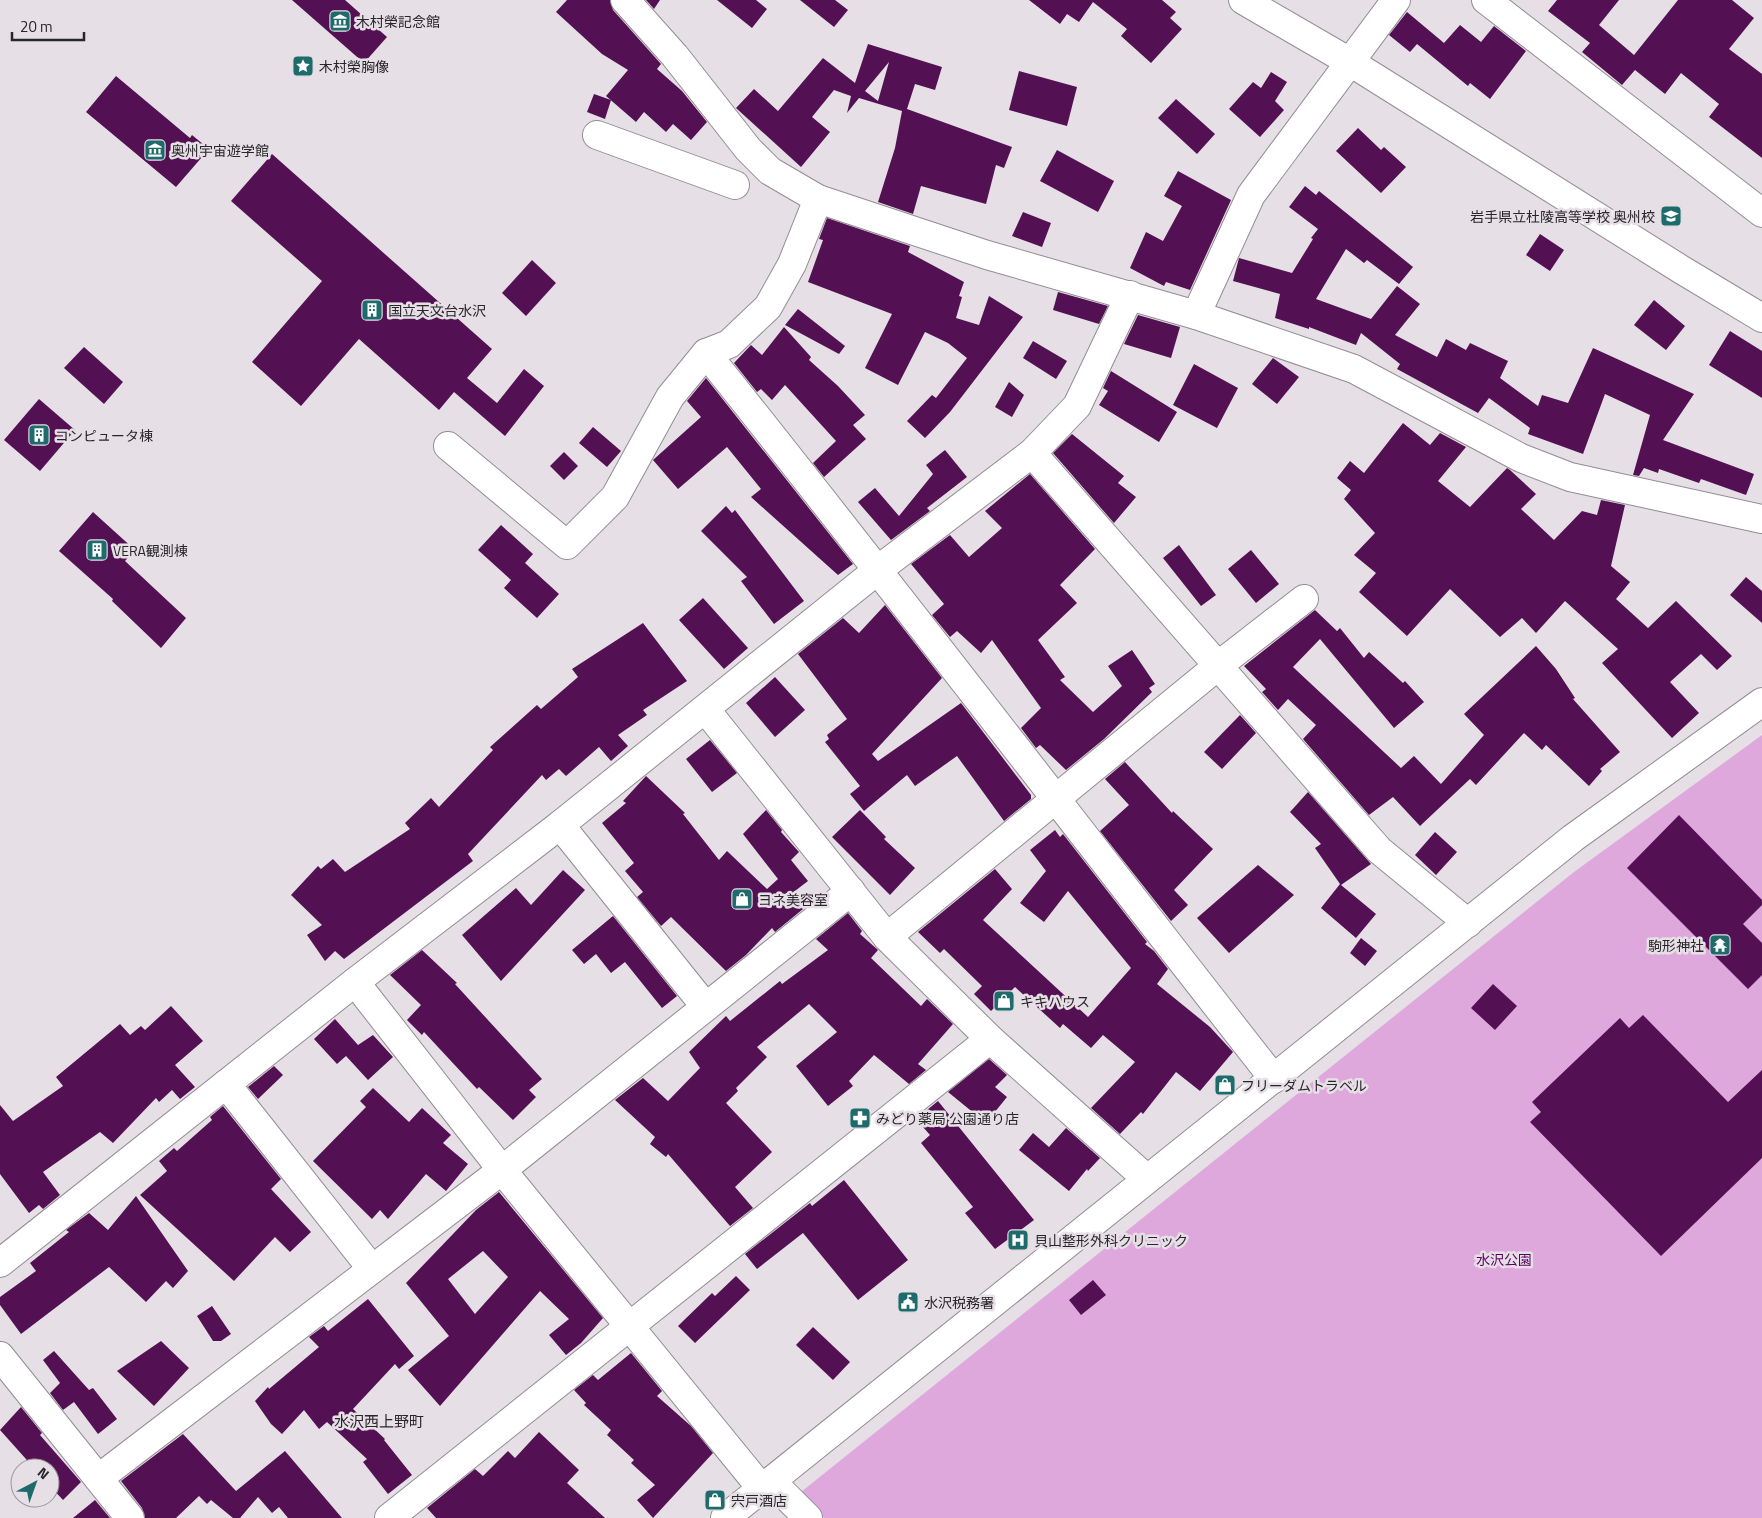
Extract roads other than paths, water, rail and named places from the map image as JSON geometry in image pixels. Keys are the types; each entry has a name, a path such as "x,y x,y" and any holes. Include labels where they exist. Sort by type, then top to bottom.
{"street":[{"path":"625,0 675,56 748,149 764,166 792,186 818,199 986,255 1196,314 1354,369 1521,458 1570,476 1762,519"},
{"path":"1243,0 1350,62 1762,318"},
{"path":"1196,314 1250,195 1396,0"},
{"path":"1486,0 1762,213"},
{"path":"597,135 735,185"},
{"path":"448,446 567,545 615,497 670,397 706,353 729,344 768,307 792,264 818,199"},
{"path":"0,1263 355,982 706,710 879,569 1032,453 1077,406 1130,295"},
{"path":"706,353 879,569 1055,800 1274,1079"},
{"path":"1032,453 1220,665 1379,850 1468,923"},
{"path":"887,937 1220,665 1304,599"},
{"path":"725,1518 1573,838 1762,702"},
{"path":"706,710 887,937 990,1039 1147,1179"},
{"path":"560,825 705,1006"},
{"path":"99,1478 502,1170 851,890"},
{"path":"355,982 502,1170 629,1325 766,1485 808,1518"},
{"path":"389,1518 990,1039"},
{"path":"226,1084 372,1269"},
{"path":"0,1356 130,1518"}],"place":[{"name":"木村榮記念館","path":"340,21"},
{"name":"木村榮胸像","path":"303,66"},
{"name":"奥州宇宙遊学館","path":"155,150"},
{"name":"岩手県立杜陵高等学校 奥州校","path":"1671,216"},
{"name":"国立天文台水沢","path":"372,310"},
{"name":"コンピュータ棟","path":"39,435"},
{"name":"VERA観測棟","path":"97,550"},
{"name":"ヨネ美容室","path":"742,899"},
{"name":"駒形神社","path":"1720,945"},
{"name":"キキハウス","path":"1004,1001"},
{"name":"フリーダムトラベル","path":"1225,1085"},
{"name":"みどり薬局 公園通り店","path":"860,1118"},
{"name":"貝山整形外科クリニック","path":"1018,1240"},
{"name":"水沢税務署","path":"908,1302"},
{"name":"宍戸酒店","path":"715,1500"}],"district":[{"name":"水沢西上野町","path":"379,1421"}],"park label":[{"name":"水沢公園","path":"1504,1259"}]}
